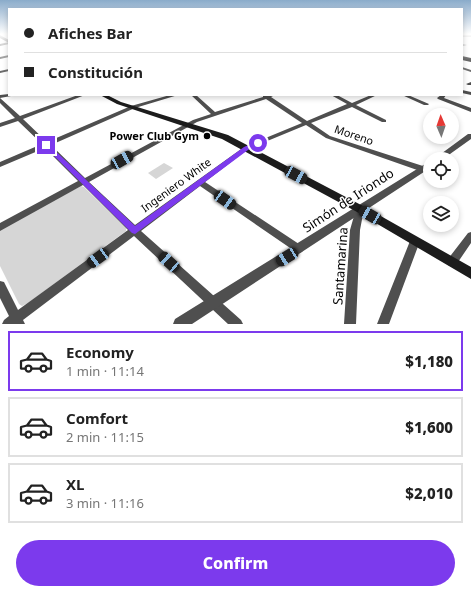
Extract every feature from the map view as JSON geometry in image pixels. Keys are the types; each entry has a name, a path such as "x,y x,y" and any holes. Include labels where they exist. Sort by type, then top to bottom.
{"main road":[{"path":"105,96 119,103 225,137 360,209 471,273"}],"street":[{"path":"0,125 80,96"},
{"path":"0,165 133,107 172,96"},
{"path":"194,96 214,114"},
{"path":"0,227 188,124 264,96"},
{"name":"Moreno","path":"264,96 306,124 336,141 423,165"},
{"path":"335,96 384,121"},
{"name":"Ingeniero White","path":"14,322 246,148 372,96"},
{"path":"406,96 426,104"},
{"path":"443,96 440,98 471,110"},
{"path":"0,100 135,231 237,324"},
{"path":"448,152 471,136"},
{"name":"Simón de Iriondo","path":"180,324 423,169"},
{"path":"201,183 299,249"},
{"name":"Santamarina","path":"350,324 356,230 360,209"},
{"path":"452,262 471,236"},
{"path":"383,324 415,241"},
{"path":"0,286 14,322"}],"shaded area":[{"path":"164,163 173,168 156,179 148,173"},
{"path":"81,186 84,187 126,228 126,231 22,306 19,304 0,266 0,229"}],"place":[{"name":"Power Club Gym","path":"207,136"}],"route":[{"path":"46,145 135,231 246,148 258,143"}]}
